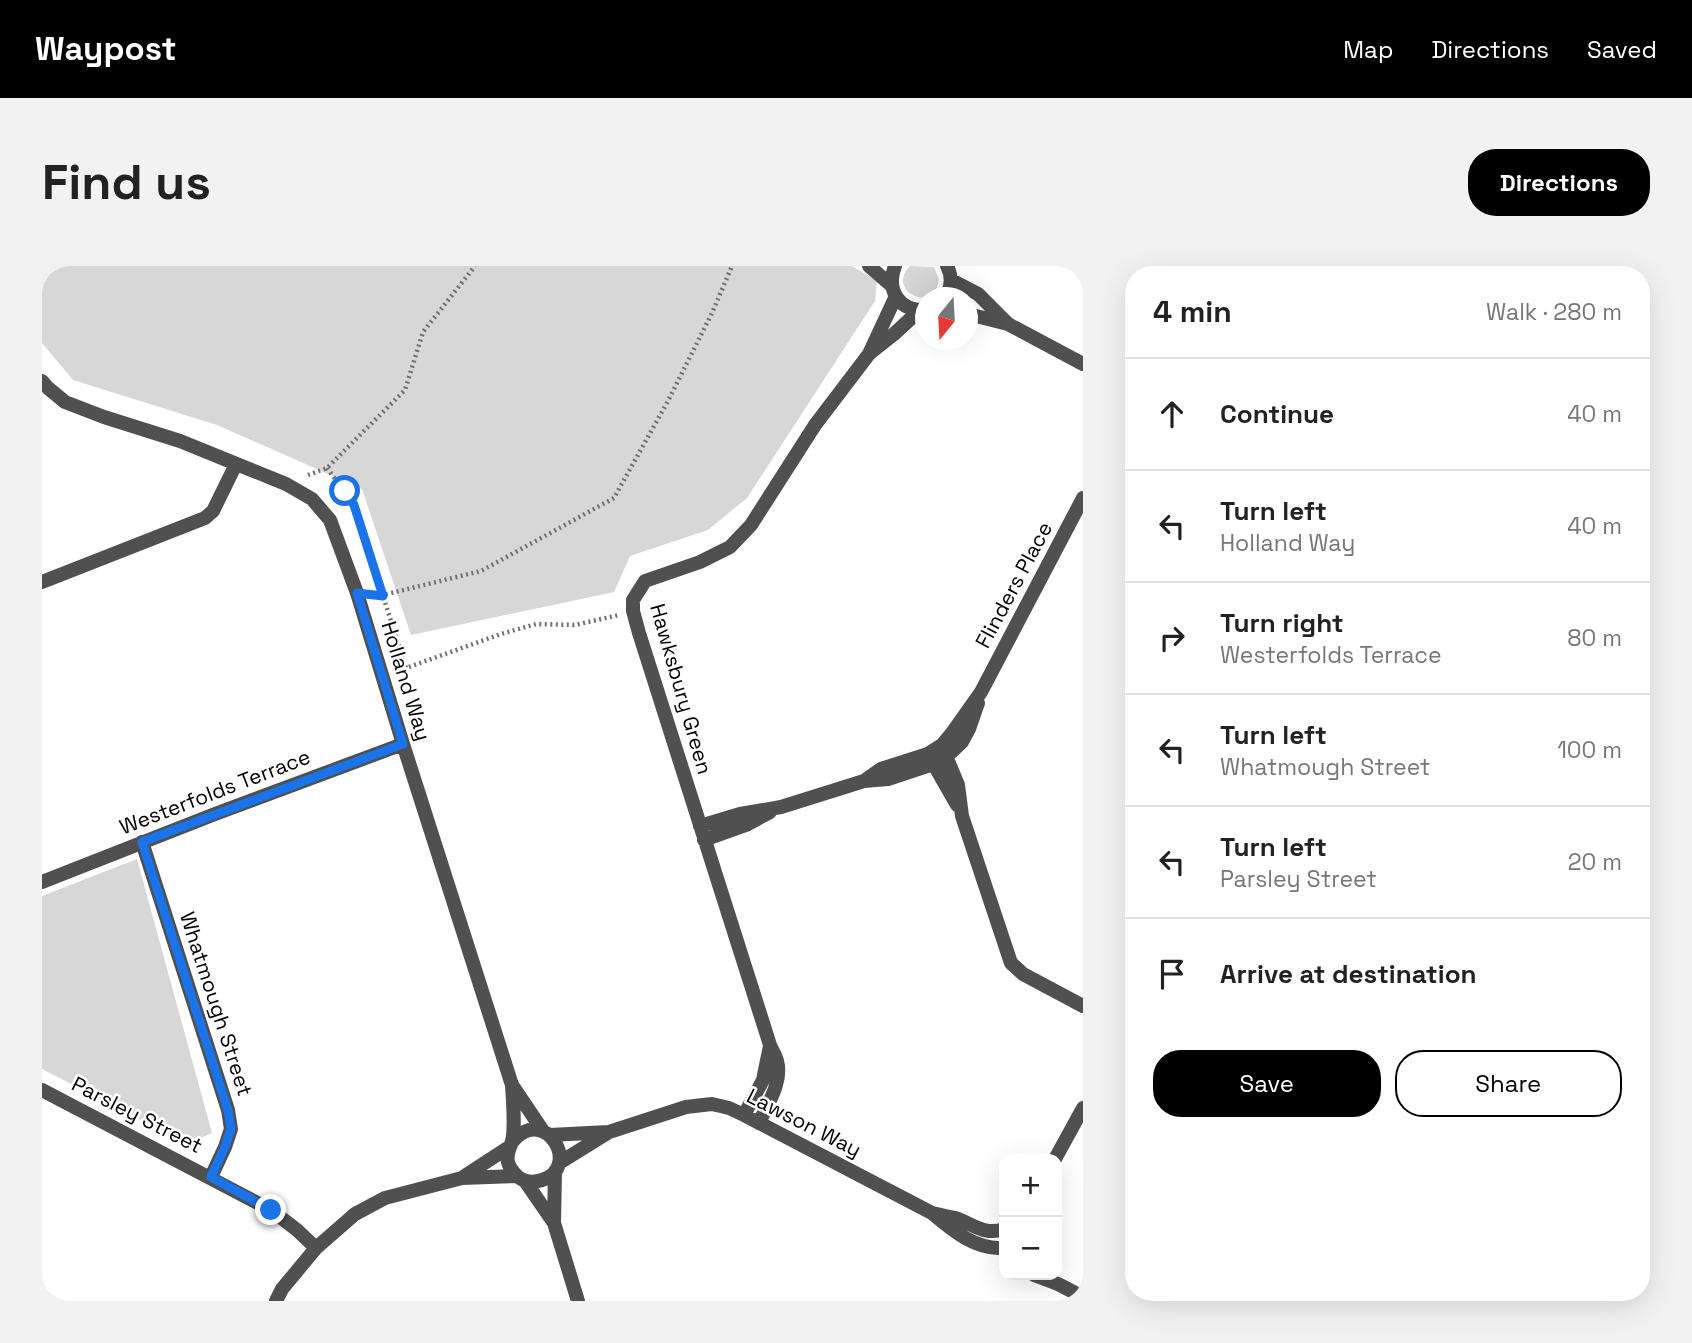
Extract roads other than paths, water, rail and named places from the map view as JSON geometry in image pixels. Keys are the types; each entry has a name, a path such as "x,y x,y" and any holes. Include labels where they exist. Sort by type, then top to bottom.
{"street":[{"path":"869,266 902,303 915,309"},
{"name":"Hawksbury Green","path":"869,354 894,291 891,276 895,266"},
{"path":"949,273 978,294 1008,324"},
{"path":"978,316 1008,324 1083,364"},
{"name":"Hawksbury Green","path":"759,1123 773,1094 779,1072 778,1062 770,1045 702,833 633,611 633,600 645,581 700,562 730,547 751,525 814,425 869,354 915,317"},
{"name":"Holland Way","path":"42,381 65,402 180,441 286,484 312,499 330,520 357,593 512,1085 546,1133"},
{"path":"42,582 205,518 213,510 236,464"},
{"name":"Flinders Place","path":"937,755 981,692 1083,498"},
{"name":"Westerfolds Terrace","path":"42,882 403,744"},
{"path":"702,833 740,814 781,807 864,781 881,769 937,755 962,816 1011,963 1023,974 1083,1006"},
{"name":"Whatmough Street","path":"142,842 228,1110 231,1129 211,1177"},
{"name":"Hawksbury Green","path":"744,1115 763,1080 770,1045"},
{"name":"Holland Way","path":"511,1144 512,1085"},
{"name":"Parsley Street","path":"42,1090 271,1210 316,1248"},
{"name":"Lawson Way","path":"546,1133 609,1132 700,1104 719,1105 744,1115 932,1213 956,1219 984,1231 999,1232"},
{"path":"1058,1154 1083,1108"},
{"path":"462,1178 526,1131 546,1133 559,1147 554,1223"},
{"name":"Lawson Way","path":"557,1167 609,1132"},
{"path":"511,1144 508,1163 554,1223 578,1301"},
{"path":"276,1301 316,1248 355,1214 386,1198 462,1178 521,1178 530,1182 542,1181 557,1167"},
{"name":"Lawson Way","path":"932,1213 951,1230 986,1248 999,1248"},
{"path":"1056,1280 1083,1297"}]}
